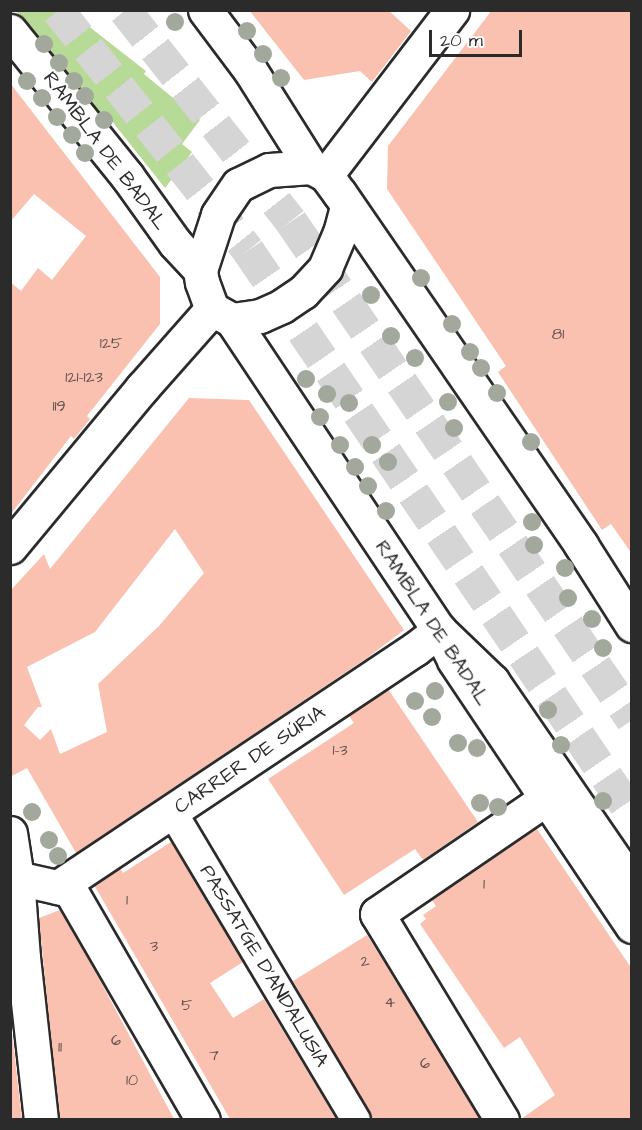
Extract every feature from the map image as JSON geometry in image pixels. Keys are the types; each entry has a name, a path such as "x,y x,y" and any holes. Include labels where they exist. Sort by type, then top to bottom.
{"street":[{"path":"205,10 250,70 319,171 347,206 581,545 632,625"},
{"path":"319,171 452,10"},
{"name":"RAMBLA DE BADAL","path":"10,31 127,176 175,243 200,270 202,282 222,315 439,630 454,660 632,926"},
{"path":"200,270 218,214 238,185 269,170 319,171"},
{"path":"10,547 142,387 222,315 260,316 282,306 303,292 325,268 340,233 347,206"},
{"path":"439,630 492,681 632,885"},
{"name":"CARRER DE SÚRIA","path":"58,887 172,813 415,649 439,630"},
{"path":"502,1119 377,914 547,798"},
{"name":"PASSATGE D'ANDALUSIA","path":"172,813 356,1119"},
{"path":"10,833 17,878 23,957 41,1119"},
{"path":"17,878 70,891 202,1119"}],"green space":[{"path":"16,11 69,11 146,71 144,74 200,120 182,144 192,152 165,188 111,120 107,123"}],"building":[{"path":"249,10 388,10 411,31 372,82 360,71 304,80"},
{"path":"492,10 632,10 632,554 611,524 602,530 498,372 506,366 387,189 388,146"},
{"path":"10,83 160,277 160,324 87,416 90,419 74,439 71,436 10,515 10,282 21,291 38,268 52,280 86,236 34,194 10,222"},
{"path":"189,398 249,400 404,630 367,658 76,853 27,768 10,777 10,591 44,554 50,569","holes":["175,529 204,573 159,626 98,684 107,732 60,754 51,729 40,740 24,725 38,707 42,707 27,667 95,632"]},
{"path":"388,689 478,822 423,860 415,849 344,895 268,779 354,723 349,716"},
{"path":"537,829 632,969 632,1119 521,1119 555,1095 520,1037 504,1048 420,924 426,919 423,915 436,906 432,900"},
{"path":"171,842 243,962 210,983 233,1018 264,999 336,1119 230,1119 94,885 120,868 123,873"},
{"path":"60,910 174,1119 59,1119 39,918"},
{"path":"367,935 480,1119 372,1119 293,981"},
{"path":"10,1015 22,1119 10,1119"}],"tunnel":[{"path":"58,10 248,250 632,814"},
{"path":"125,10 291,221 632,719"}]}
